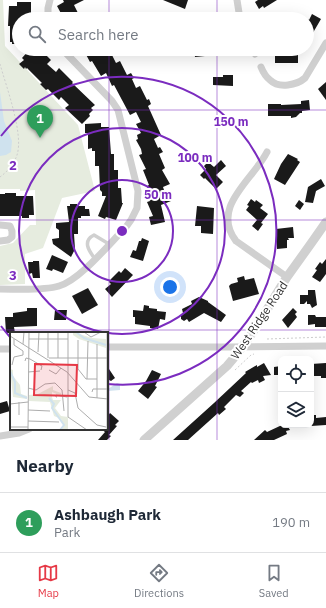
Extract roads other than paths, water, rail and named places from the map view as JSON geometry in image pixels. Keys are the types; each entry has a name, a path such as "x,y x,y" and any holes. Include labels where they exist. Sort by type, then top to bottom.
{"street":[{"path":"48,12 50,0"},
{"path":"237,0 239,12"},
{"path":"261,67 264,74 273,83 285,85 301,82 305,78 326,43"},
{"path":"0,289 54,288 75,278 131,220 136,208 138,191 118,110 112,100 69,56"},
{"path":"267,152 232,201 227,219 231,233 236,241 287,278"},
{"name":"West Ridge Road","path":"144,440 227,366 243,347 287,278 326,222"},
{"path":"0,225 10,226 12,231 12,237 8,240 0,241"},
{"path":"108,348 326,346"},
{"path":"0,436 13,435 26,430"}],"lane":[{"path":"95,259 89,252 87,245 88,240 94,235 109,244"}],"water":[{"path":"0,92 4,121 12,141 11,152 0,156"},
{"path":"117,383 120,384 120,390 108,391 108,389"}],"place":[{"name":"Ashbaugh Park","path":"40,138"}]}
